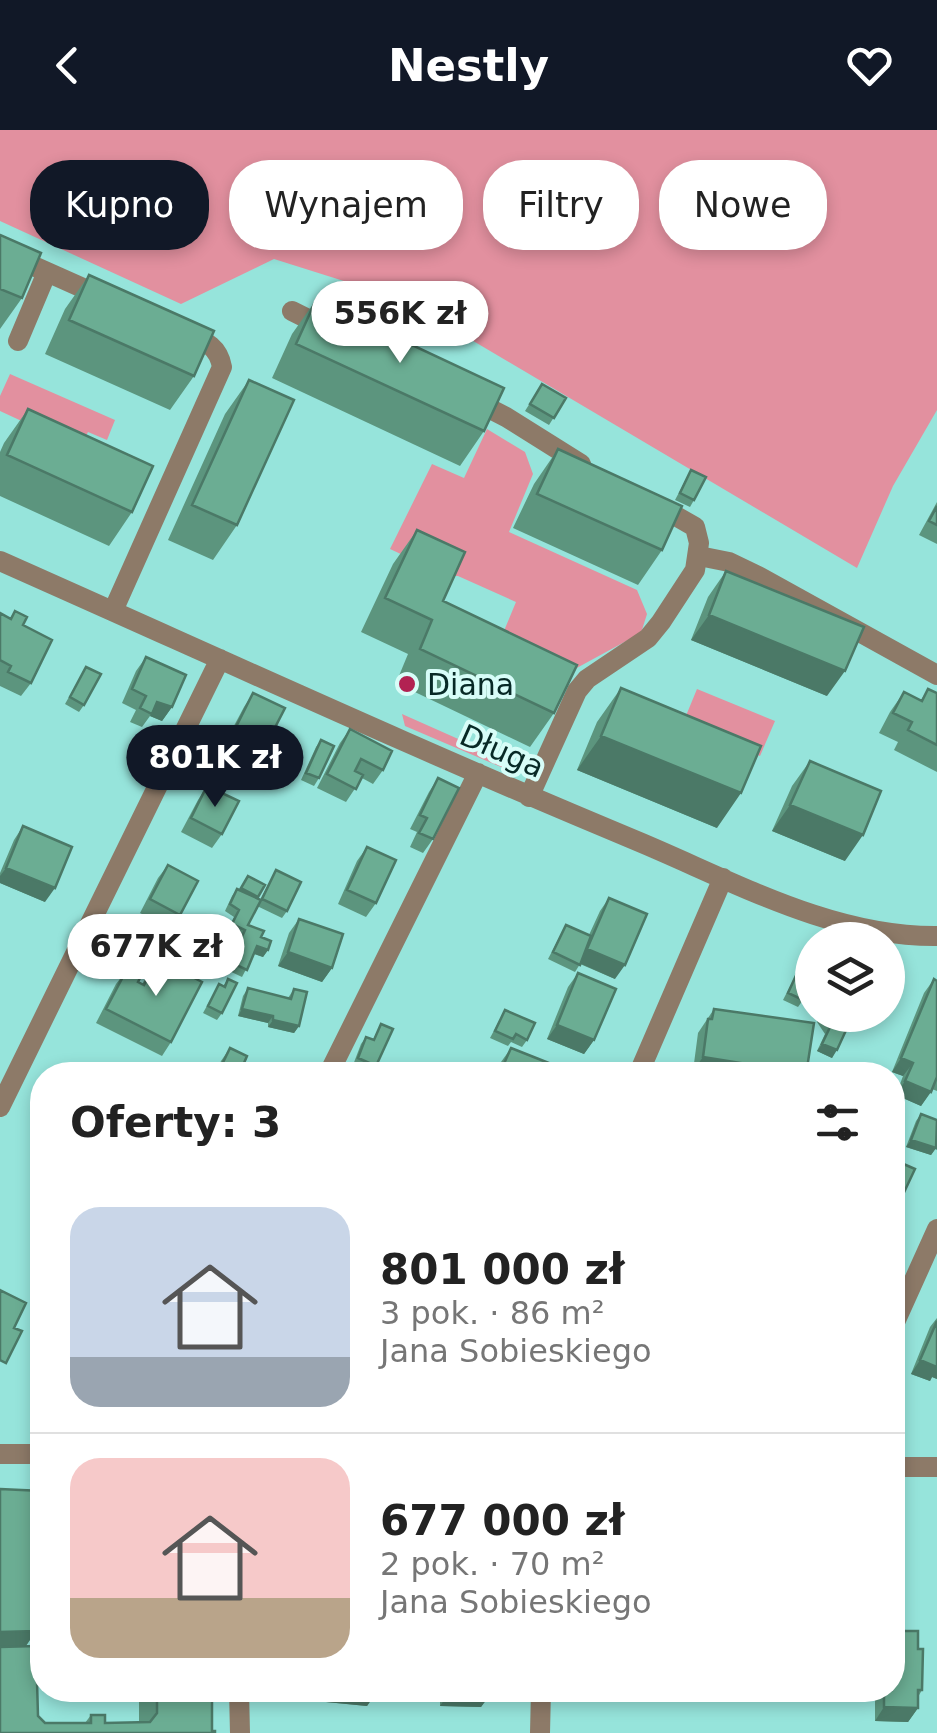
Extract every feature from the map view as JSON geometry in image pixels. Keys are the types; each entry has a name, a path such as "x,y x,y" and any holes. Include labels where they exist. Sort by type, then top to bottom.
{"street":[{"path":"0,251 130,308"},
{"path":"18,341 47,272"},
{"path":"292,311 346,338"},
{"path":"113,611 222,368 213,345 163,323"},
{"path":"452,390 506,417 601,475"},
{"path":"530,797 569,687 648,638 692,575 699,556 695,526 632,492"},
{"path":"699,556 729,562 937,674"},
{"name":"Długa","path":"0,561 530,797 723,878 852,926 937,936"},
{"path":"0,1108 220,659"},
{"path":"334,1062 478,774"},
{"path":"644,1062 723,878"},
{"path":"905,1300 937,1229"},
{"path":"0,1454 30,1454"},
{"path":"905,1467 937,1467"},
{"path":"239,1702 240,1733"},
{"path":"540,1733 541,1702"}],"shaded area":[{"path":"0,130 937,130 937,410 893,486 857,568 404,300 274,259 181,304 63,250 209,250 209,160 30,160 30,235 0,221"},
{"path":"10,374 115,420 107,440 88,432 80,448 0,411 0,396"},
{"path":"487,429 525,452 533,474 509,532 637,590 647,614 641,633 573,670 501,638 516,602 390,549 432,464 464,478"},
{"path":"697,689 775,721 760,756 683,723"},
{"path":"402,714 526,769 515,773 405,726"}],"building":[{"path":"0,235 41,253 22,298 0,289"},
{"path":"89,275 214,331 194,376 69,320"},
{"path":"316,300 504,388 484,431 296,344"},
{"path":"249,380 294,400 237,525 192,505"},
{"path":"542,384 566,398 554,418 530,404"},
{"path":"28,409 153,466 132,512 7,455"},
{"path":"558,449 682,506 662,550 537,494"},
{"path":"691,470 706,477 694,500 680,493"},
{"path":"937,506 937,525 929,521"},
{"path":"417,530 465,552 443,601 577,665 554,713 420,649 432,620 385,598"},
{"path":"726,571 864,627 845,671 709,615"},
{"path":"15,611 27,617 23,625 52,640 31,683 8,672 11,666 0,660 0,613 11,619"},
{"path":"146,657 186,675 172,707 157,702 152,714 140,708 146,696 132,689"},
{"path":"86,667 101,674 84,705 70,697"},
{"path":"621,688 761,746 741,793 601,736"},
{"path":"928,689 937,693 937,745 908,730 912,722 893,713 904,692 922,701"},
{"path":"253,693 285,708 268,741 237,725"},
{"path":"350,729 392,751 383,770 361,759 355,771 363,775 356,789 327,774"},
{"path":"321,740 334,746 319,778 306,773"},
{"path":"810,761 881,791 863,835 790,805"},
{"path":"438,778 459,788 433,839 419,833 427,818 420,815"},
{"path":"207,786 239,801 222,834 191,818"},
{"path":"23,826 72,847 55,888 6,868"},
{"path":"367,847 396,860 376,903 347,890"},
{"path":"168,865 198,881 180,915 150,899"},
{"path":"276,870 301,882 287,911 262,899"},
{"path":"248,876 265,885 258,897 241,888"},
{"path":"237,889 261,900 248,925 264,931 261,937 271,941 268,950 257,946 247,970 230,962 245,930 232,924 239,910 230,904"},
{"path":"609,898 647,914 625,965 587,949"},
{"path":"299,919 343,934 332,968 288,952"},
{"path":"566,925 591,936 580,965 553,952"},
{"path":"158,959 202,982 171,1042 106,1009 126,971 140,978 138,982 144,985"},
{"path":"578,973 616,989 594,1040 557,1025"},
{"path":"795,978 795,996 788,993"},
{"path":"228,979 237,983 222,1013 208,1006 219,984 225,987"},
{"path":"934,979 937,1077 931,1092 905,1081 913,1063 901,1058"},
{"path":"248,988 291,999 294,989 307,992 299,1026 242,1009"},
{"path":"714,1009 795,1020 795,1032 813,1032 808,1062 734,1062 703,1057 708,1019 712,1019"},
{"path":"505,1010 535,1023 527,1040 495,1031"},
{"path":"381,1024 393,1029 378,1062 358,1058 366,1037 374,1040"},
{"path":"828,1032 845,1032 837,1050 822,1044"},
{"path":"230,1048 247,1056 244,1062 223,1062"},
{"path":"511,1048 546,1062 505,1062"},
{"path":"921,1114 937,1120 936,1148 911,1140"},
{"path":"905,1165 915,1169 905,1190"},
{"path":"0,1290 26,1303 14,1328 22,1331 6,1363 0,1360"},
{"path":"937,1321 937,1367 920,1360"},
{"path":"0,1489 30,1490 30,1631 0,1632"},
{"path":"905,1631 918,1631 918,1649 923,1649 918,1708 884,1707 884,1702 905,1702"},
{"path":"30,1646 30,1702 38,1702 38,1716 45,1723 91,1723 91,1715 105,1715 105,1723 150,1722 157,1713 157,1702 212,1702 215,1733 0,1733 0,1647"}],"place":[{"name":"Diana","path":"407,684"}]}
